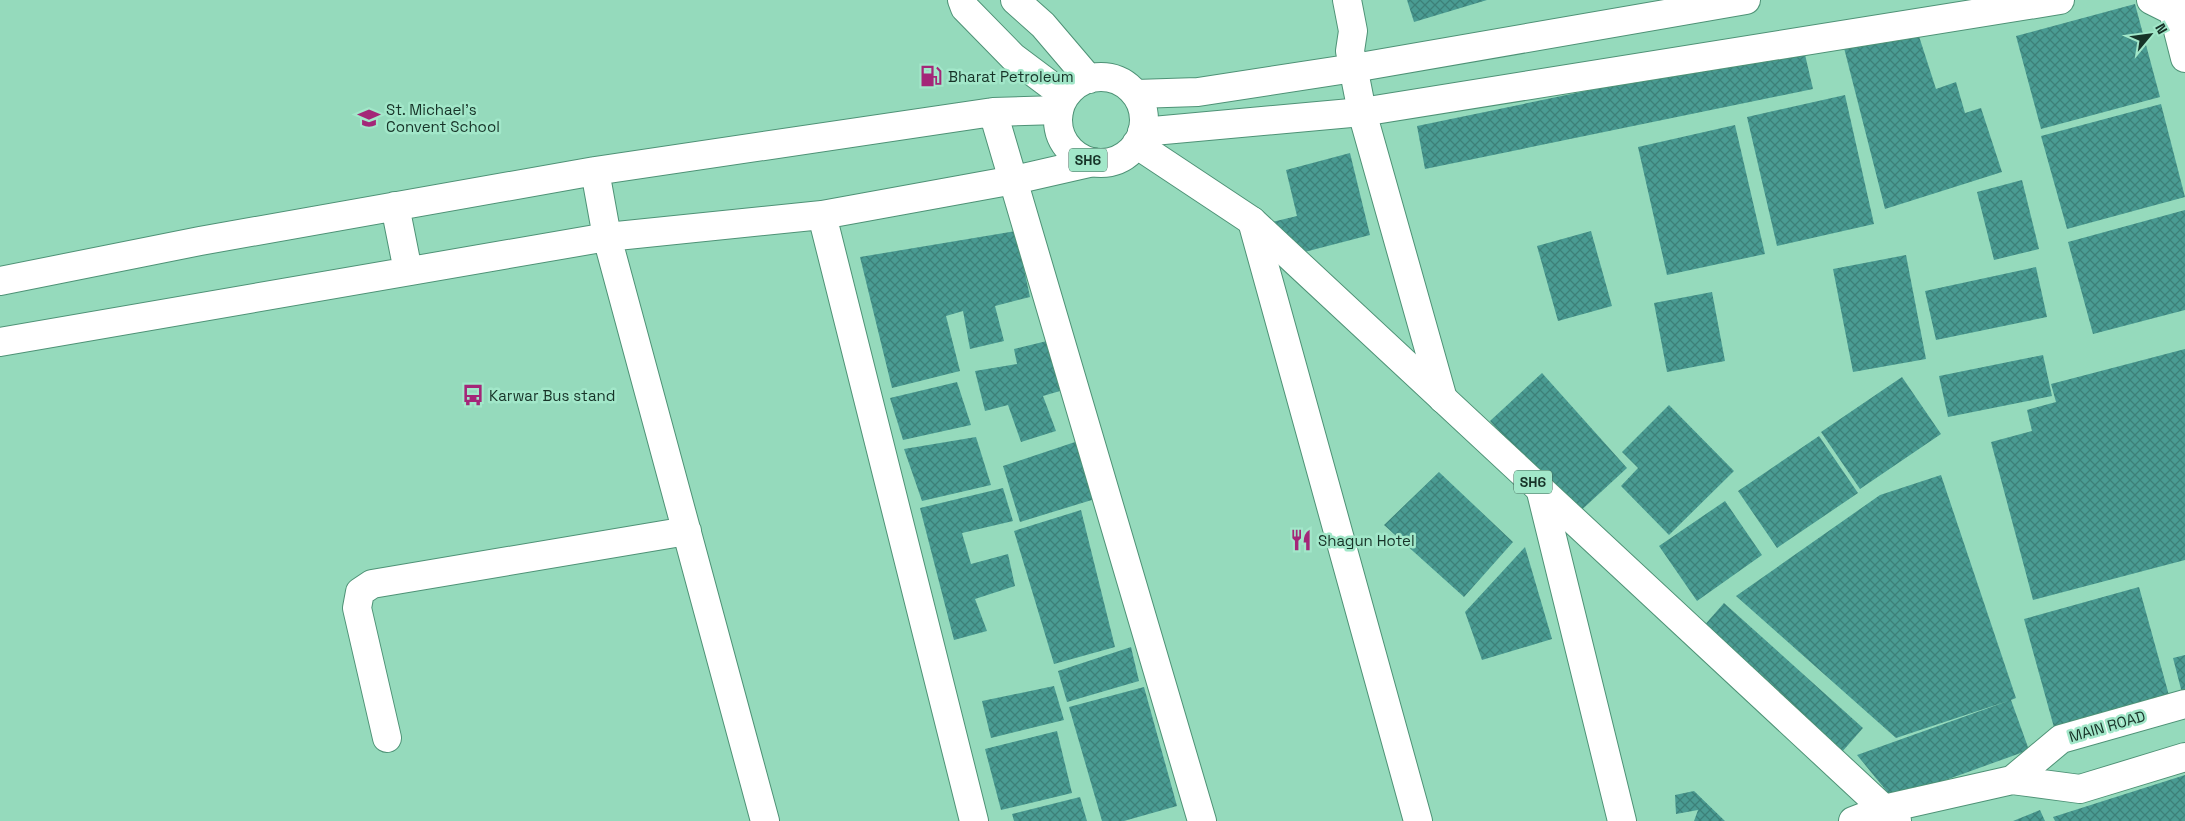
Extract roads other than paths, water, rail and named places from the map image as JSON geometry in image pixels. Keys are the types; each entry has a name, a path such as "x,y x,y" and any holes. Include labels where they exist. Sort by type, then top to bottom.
{"street":[{"path":"962,0 965,8 1062,103"},
{"path":"1015,0 1043,25 1089,78"},
{"path":"1329,0 1337,38 1352,60"},
{"path":"1347,0 1353,32 1352,60 1362,112 1443,399"},
{"path":"1136,94 1198,92 1352,60 1746,0"},
{"path":"0,281 394,206 595,171 1062,103 1080,82 1089,78 1115,79 1126,85 1136,94 1144,119 1139,138 1362,112 2060,0"},
{"path":"2170,8 2185,58"},
{"name":"SH6","path":"1062,103 1058,124 1061,137 1069,148 1080,157 1092,162 1105,163 1117,160 1128,153 1139,138 1172,169 1252,221 1891,815"},
{"path":"993,112 1202,821"},
{"path":"0,342 607,237 822,215 1014,180 1092,162"},
{"path":"595,171 607,237 765,821"},
{"path":"394,206 408,272"},
{"path":"822,215 974,821"},
{"path":"1252,221 1418,821"},
{"path":"1540,488 1622,821"},
{"path":"387,738 357,608 360,592 372,584 687,531"},
{"name":"MAIN ROAD","path":"1853,821 1891,815 2012,780 2061,739 2185,704"},
{"name":"MAIN ROAD","path":"2012,780 2080,790 2185,757"}],"place":[{"name":"Bharat Petroleum","path":"931,76"},
{"name":"St. Michael's Convent School","path":"369,118"},
{"name":"Karwar Bus stand","path":"473,395"},
{"name":"Shagun Hotel","path":"1301,540"}]}
